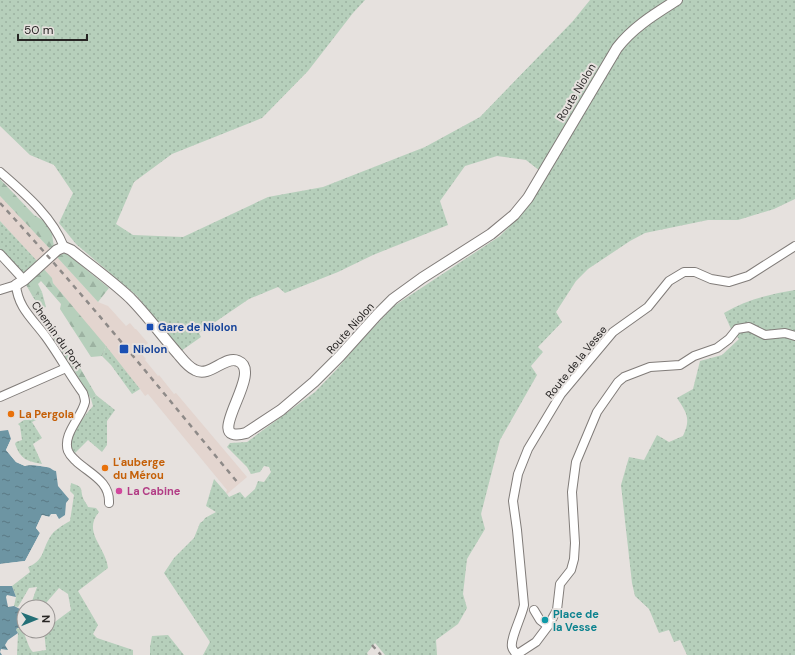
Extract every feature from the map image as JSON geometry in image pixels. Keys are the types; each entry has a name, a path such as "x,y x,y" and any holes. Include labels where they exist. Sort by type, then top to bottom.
{"street":[{"name":"Route Niolon","path":"64,247 72,250 130,298 184,361 194,370 205,372 231,361 238,361 243,364 245,369 244,384 231,414 228,429 234,434 240,435 246,433 282,410 314,382 394,299 422,278 491,234 514,215 528,198 623,40 637,27 677,0"},
{"path":"0,172 18,188 47,219 64,247 57,250 20,282 0,290"},
{"name":"Route de la Vesse","path":"516,655 512,648 511,642 524,605 513,501 514,494 518,474 528,449 561,394 613,332 648,307 669,282 684,272 695,272 711,279 729,282 748,276 795,246"},
{"path":"0,254 20,282"},
{"name":"Chemin du Port","path":"20,282 17,295 24,309 46,337 83,393 85,401 69,437 67,447 70,455 103,483 109,503"},
{"path":"516,655 536,642 548,626 557,610 560,584 571,570 574,559 575,543 572,492 576,462 597,412 618,382 624,377 650,366 680,365 694,356 717,348 729,339 737,329 749,327 765,335 785,333 795,336"},
{"path":"0,397 66,368"},
{"path":"534,610 540,620 548,626"}],"shaded area":[{"path":"0,196 51,250 38,262 0,221"},
{"path":"55,255 98,302 108,306 126,326 130,323 136,329 148,343 139,351 146,359 145,360 174,394 176,393 247,477 227,494 227,490 148,394 145,396 53,283 52,278 42,267"}],"green space":[{"path":"0,0 365,0 353,13 308,71 262,118 172,154 134,182 116,224 133,235 183,237 268,197 323,187 425,147 480,117 573,21 590,0 795,0 795,199 774,209 738,220 708,220 645,233 630,241 588,269 576,281 556,312 562,322 538,347 543,352 531,366 537,375 500,440 481,514 485,529 467,559 463,594 467,608 458,624 436,640 437,655 385,655 375,643 367,653 368,655 203,655 210,642 164,573 174,558 194,538 200,523 205,518 216,512 206,506 214,479 229,497 240,492 245,498 255,489 258,481 264,482 271,472 269,467 264,466 260,472 251,474 247,467 227,447 230,443 247,442 315,392 394,306 500,236 527,208 545,175 526,160 497,156 465,166 440,201 448,225 285,293 278,287 249,299 199,333 201,337 181,351 137,296 76,244 59,223 73,193 54,165 30,155 0,126"},
{"path":"0,179 34,215 44,221 52,234 54,247 51,250 0,196"},
{"path":"0,221 38,262 24,275 0,249"},
{"path":"66,253 109,288 98,302 56,256"},
{"path":"42,267 52,278 53,283 106,346 102,356 91,357 60,309 61,304 41,281 38,284 42,292 33,297 25,283"},
{"path":"795,290 795,655 687,655 680,640 674,642 669,630 659,633 649,609 635,596 632,583 621,485 629,457 644,460 657,435 669,442 683,436 687,425 687,416 677,398 693,389 700,361 722,355 739,339 731,329 724,313 741,304 758,298"},
{"path":"42,292 46,307 41,309 33,297"},
{"path":"54,334 59,335 96,395 91,399 54,341"},
{"path":"106,346 140,389 132,394 111,365 102,356"},
{"path":"96,395 115,410 107,421 107,445 102,452 88,440 73,455 71,448 73,435 80,422 93,406 91,399"},
{"path":"37,417 38,419 32,422 42,438 33,444 42,464 32,462 22,457 15,444 16,442 22,440 20,426 18,424 27,418"},
{"path":"71,483 80,487 83,498 88,507 96,508 99,512 94,519 94,533 108,568 78,591 98,625 93,634 97,638 133,650 133,655 17,655 18,639 26,639 33,652 46,650 45,639 56,639 56,621 71,610 68,594 59,588 49,599 33,599 37,587 29,588 23,599 16,599 16,606 14,606 16,597 12,586 30,572 28,567 37,562 40,558 52,534 70,521 74,495 70,491"},
{"path":"168,635 184,655 150,655 152,636"}],"water":[{"path":"8,430 11,439 6,450 16,462 25,466 41,466 56,471 58,486 69,499 66,503 65,515 59,519 56,514 50,517 42,515 36,528 40,533 25,561 0,564 0,431"},
{"path":"0,586 12,586 16,597 7,595 6,597 8,607 16,607 16,634 8,640 5,645 8,650 1,649 0,652"}],"pier":[{"path":"13,438 8,450 17,461 25,464 28,462 46,465 47,467 28,464 25,466 16,462 6,450 11,439"},
{"path":"51,514 56,514 58,521 55,516 52,516 50,519 43,517 38,528 42,534 26,563 0,566 0,564 25,561 40,533 36,528 42,515 49,517"}],"railway":[{"path":"0,203 91,306 238,483"},
{"path":"372,645 381,655"}],"place":[{"name":"Gare de Niolon","path":"150,327"},
{"name":"Niolon","path":"124,349"},
{"name":"La Pergola","path":"11,414"},
{"name":"L'auberge du Mérou","path":"105,468"},
{"name":"La Cabine","path":"119,491"},
{"name":"Place de la Vesse","path":"545,620"}]}
